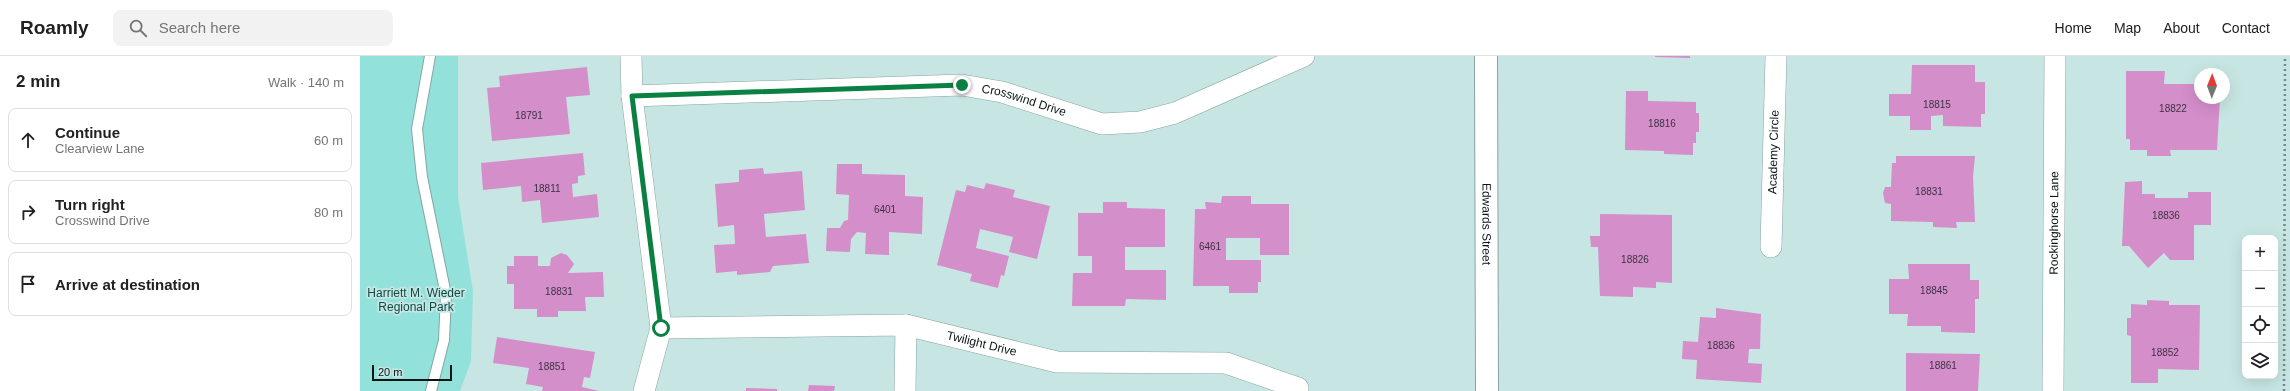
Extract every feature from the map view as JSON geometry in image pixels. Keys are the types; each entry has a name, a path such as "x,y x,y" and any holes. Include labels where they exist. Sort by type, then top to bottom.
{"main road":[{"name":"Edwards Street","path":"1486,56 1487,391"}],"street":[{"path":"632,56 632,96 661,328 644,391"},
{"name":"Crosswind Drive","path":"632,96 962,85 1002,92 1102,124 1140,122 1175,113 1304,56"},
{"name":"Academy Circle","path":"1771,247 1776,56"},
{"name":"Rockinghorse Lane","path":"2053,391 2055,56"},
{"path":"905,391 906,325"},
{"name":"Twilight Drive","path":"661,328 906,325 1057,362 1226,363 1298,388"}],"lane":[{"path":"430,56 417,129 422,177 446,295 444,340 431,391"}],"path":[{"path":"2284,391 2286,56"}],"green space":[{"name":"Harriett M. Wieder Regional Park","path":"360,56 458,56 458,197 473,291 471,361 460,391 360,391"}],"building":[{"path":"1690,56 1690,58 1655,57"},
{"path":"1912,65 1975,65 1975,82 1985,82 1985,114 1981,114 1981,127 1943,126 1943,115 1931,116 1931,130 1910,130 1910,116 1889,116 1889,94 1911,94"},
{"path":"587,67 590,95 566,97 570,134 492,141 487,88 500,87 499,76"},
{"path":"2126,71 2165,71 2164,84 2194,84 2194,104 2220,104 2217,150 2170,150 2171,156 2147,156 2147,150 2130,150 2130,139 2126,139"},
{"path":"1626,91 1648,91 1648,101 1696,102 1696,113 1699,113 1699,132 1696,132 1696,143 1693,143 1693,155 1664,154 1664,151 1625,150"},
{"path":"583,153 585,175 578,176 578,183 572,184 573,197 597,194 599,217 542,223 540,200 522,202 521,186 483,190 481,163"},
{"path":"1896,156 1975,156 1973,177 1975,222 1956,222 1957,228 1933,227 1933,222 1891,221 1891,204 1885,203 1883,193 1885,187 1891,187 1892,163 1896,163"},
{"path":"837,164 862,164 862,174 905,175 905,196 923,197 922,234 889,232 889,255 865,254 866,233 857,232 851,239 850,252 826,251 827,228 840,228 844,221 848,220 849,195 836,194"},
{"path":"763,168 764,174 802,171 805,210 764,214 766,237 806,234 809,263 773,266 770,272 737,275 737,271 716,273 714,245 735,244 734,225 718,227 715,184 739,182 739,170"},
{"path":"2142,181 2142,194 2155,194 2155,198 2188,198 2188,192 2211,192 2211,225 2194,225 2194,260 2170,260 2164,253 2148,268 2129,246 2122,246 2125,182"},
{"path":"986,183 1015,190 1013,197 1050,206 1037,259 1009,252 1013,237 980,229 976,248 1009,256 1004,276 1001,275 998,288 970,281 972,274 937,265 956,190 965,192 967,185 984,189"},
{"path":"1222,196 1251,196 1251,204 1289,204 1289,255 1260,255 1260,238 1226,238 1226,260 1261,260 1261,282 1258,282 1258,293 1229,293 1229,286 1193,286 1195,209 1206,209 1205,202 1221,203"},
{"path":"1103,202 1127,202 1127,208 1165,209 1165,247 1125,247 1125,270 1166,270 1166,300 1126,299 1125,306 1072,306 1073,273 1092,273 1092,256 1078,256 1078,213 1103,213"},
{"path":"1600,214 1672,215 1672,283 1656,282 1656,288 1633,287 1633,297 1600,296 1598,247 1591,247 1590,236 1600,236"},
{"path":"561,253 567,255 574,264 568,273 603,272 604,297 585,297 586,311 558,311 558,317 537,317 537,309 514,309 514,284 507,284 507,266 514,266 514,256 538,256 538,266 550,266 551,258"},
{"path":"1908,264 1970,264 1970,280 1979,280 1979,299 1975,299 1975,333 1941,332 1941,326 1907,326 1908,314 1889,314 1889,279 1909,279"},
{"path":"2147,300 2169,301 2169,305 2200,305 2199,370 2158,369 2158,383 2131,383 2131,336 2127,335 2127,318 2131,318 2131,304 2147,305"},
{"path":"1716,308 1761,314 1760,349 1749,349 1748,363 1762,364 1761,383 1696,379 1697,360 1682,359 1683,341 1698,342 1700,317 1716,318"},
{"path":"497,337 595,352 590,378 584,377 582,387 599,391 542,391 543,387 526,384 529,368 493,363"},
{"path":"1906,353 1980,354 1978,391 1906,391"},
{"path":"809,385 835,386 834,391 808,391"},
{"path":"746,388 777,389 777,391 746,391"}],"route":[{"path":"661,328 632,96 962,85"}]}
